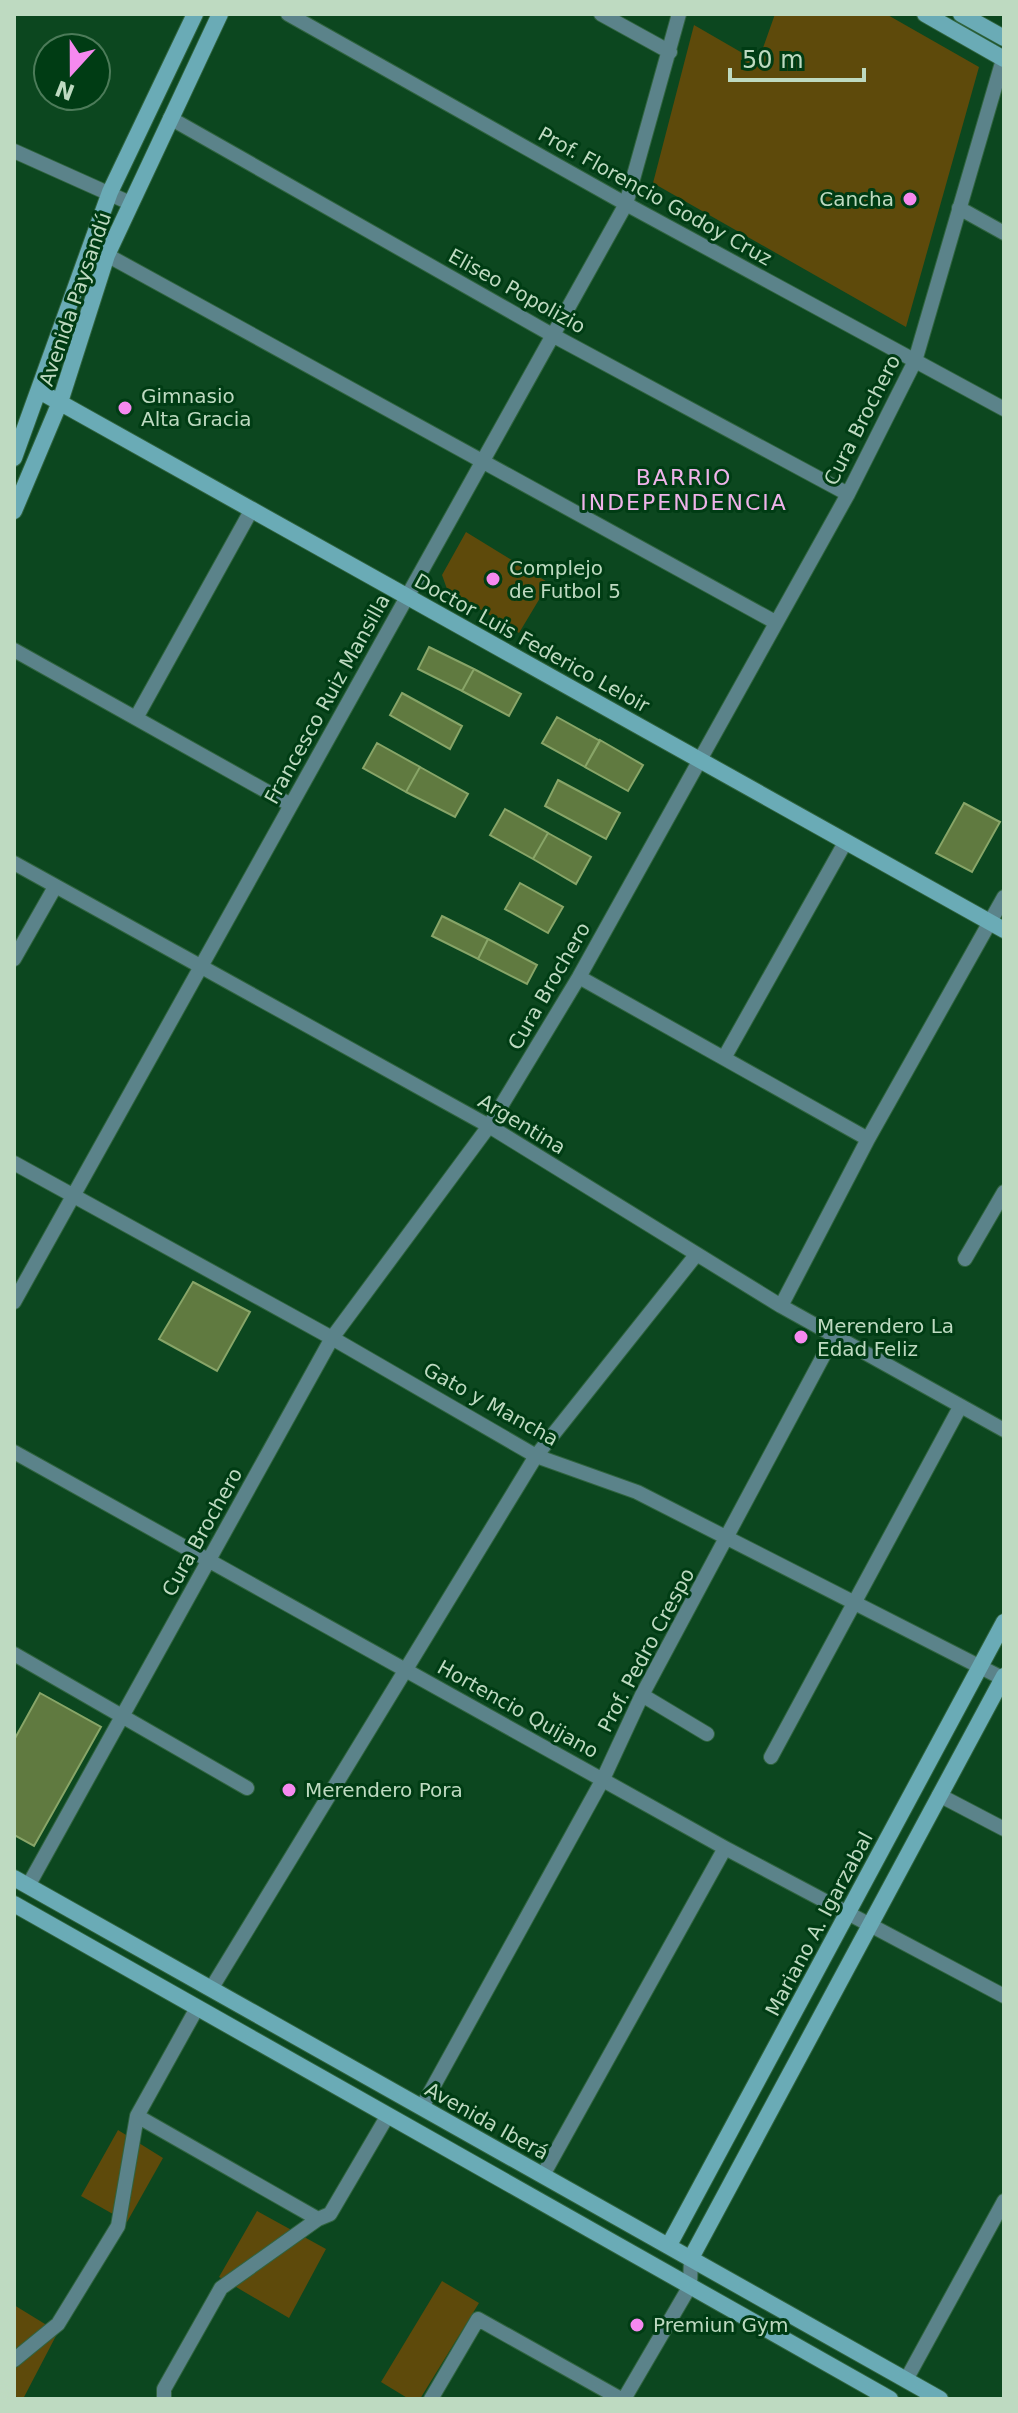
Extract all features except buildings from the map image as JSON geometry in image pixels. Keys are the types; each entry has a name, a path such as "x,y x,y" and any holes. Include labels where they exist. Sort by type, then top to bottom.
{"main road":[{"name":"Avenida Paysandú","path":"16,447 41,392 77,277 110,192 195,14"},
{"name":"Avenida Paysandú","path":"14,511 60,402 107,255 220,14"},
{"path":"925,14 1004,58"},
{"path":"961,14 1004,38"},
{"name":"Doctor Luis Federico Leloir","path":"41,392 997,926"},
{"name":"Mariano A. Igarzabal","path":"669,2245 1004,1622"},
{"path":"691,2258 1004,1678"},
{"name":"Avenida Iberá","path":"21,1882 940,2399"},
{"path":"14,1904 890,2399"}],"street":[{"name":"Prof. Florencio Godoy Cruz","path":"288,14 626,204 1004,409"},
{"path":"601,14 670,52"},
{"name":"Francesco Ruiz Mansilla","path":"14,1302 626,204 679,14"},
{"name":"Cura Brochero","path":"21,1882 122,1719 332,1338 489,1126 579,977 848,494 915,361 1004,58"},
{"name":"Eliseo Popolizio","path":"170,118 554,336 848,494"},
{"path":"14,151 130,203"},
{"path":"959,208 1004,233"},
{"path":"107,255 775,622"},
{"path":"136,718 252,509"},
{"path":"14,650 291,805"},
{"path":"724,1058 846,841"},
{"name":"Argentina","path":"14,863 489,1126 781,1306 1004,1430"},
{"path":"14,959 55,887"},
{"path":"781,1306 868,1139 997,926 1004,897"},
{"path":"579,977 868,1139"},
{"name":"Gato y Mancha","path":"14,1163 332,1338 536,1456 637,1492 851,1604 1004,1678"},
{"path":"965,1259 1004,1192"},
{"path":"211,1989 536,1456 696,1255"},
{"name":"Prof. Pedro Crespo","path":"422,2107 603,1779 642,1695 834,1336"},
{"path":"771,1757 960,1407"},
{"name":"Hortencio Quijano","path":"14,1452 725,1848 1004,1996"},
{"path":"14,1654 122,1719 247,1788"},
{"path":"642,1695 707,1734"},
{"path":"939,1795 1004,1829"},
{"path":"543,2175 725,1848"},
{"path":"14,2360 58,2324 118,2226 137,2116 197,2008"},
{"path":"164,2399 164,2389 221,2288 318,2219 330,2214 388,2115"},
{"path":"137,2116 318,2219"},
{"path":"906,2380 1004,2201"},
{"path":"656,2267 669,2245"},
{"path":"431,2399 478,2319 622,2399 690,2286 691,2258"}],"shaded area":[{"path":"775,14 886,14 979,67 906,327 653,183 694,25 758,62"},
{"name":"Complejo de Futbol 5","path":"466,532 549,583 519,633 447,589 442,575"},
{"path":"118,2130 163,2158 127,2222 81,2196"},
{"path":"257,2211 326,2249 289,2318 219,2277"},
{"path":"442,2281 479,2303 420,2399 409,2399 381,2382"},
{"path":"14,2305 58,2332 23,2399 14,2396"}],"place":[{"name":"Cancha","path":"910,199"},
{"name":"Gimnasio Alta Gracia","path":"125,408"},
{"name":"Complejo de Futbol 5","path":"493,579"},
{"name":"Merendero La Edad Feliz","path":"801,1337"},
{"name":"Merendero Pora","path":"289,1790"},
{"name":"Premiun Gym","path":"637,2325"}],"district":[{"name":"BARRIO INDEPENDENCIA","path":"684,490"}]}
